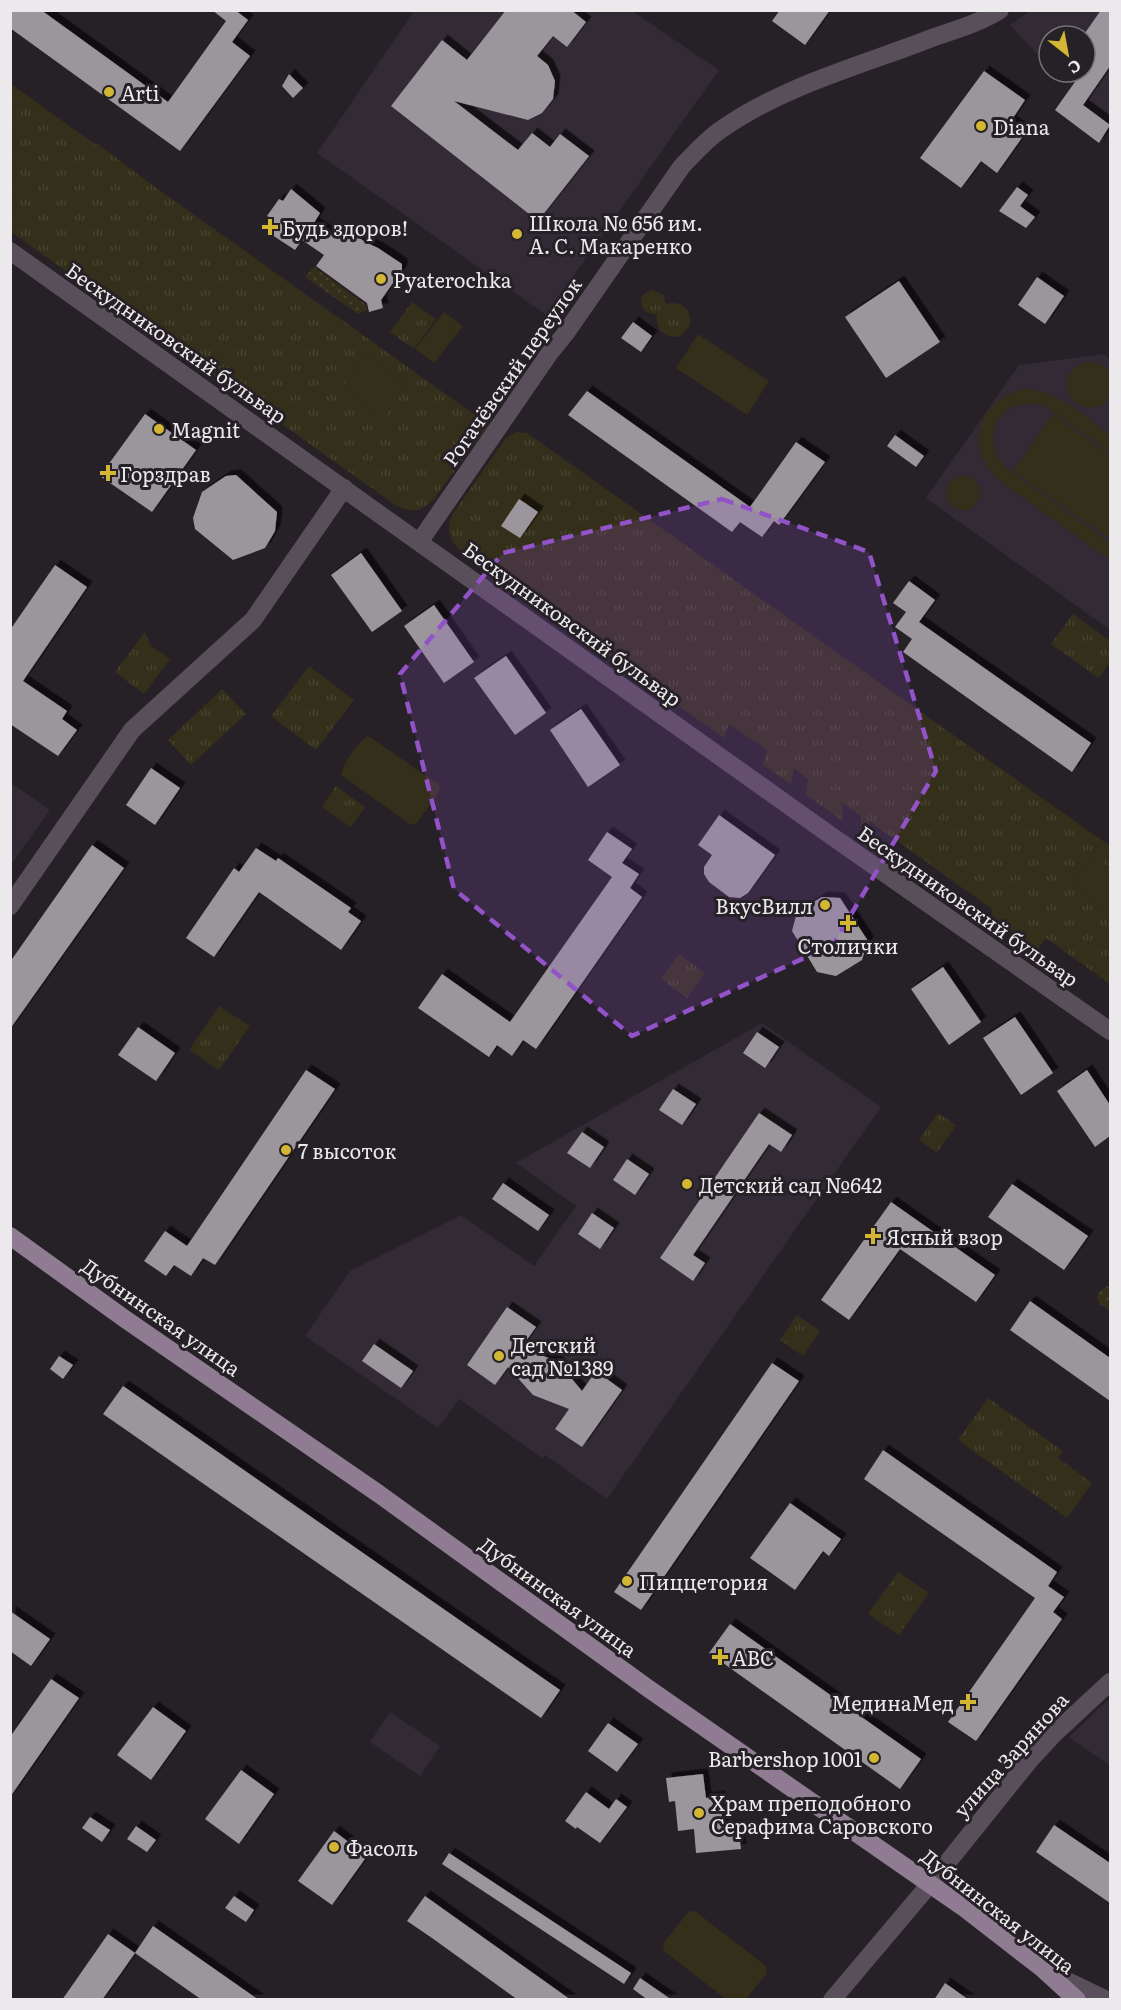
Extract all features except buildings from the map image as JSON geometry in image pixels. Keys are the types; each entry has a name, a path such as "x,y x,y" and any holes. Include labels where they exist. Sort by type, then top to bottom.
{"main road":[{"name":"Дубнинская улица","path":"10,1236 134,1325 379,1494 623,1670 963,1907 1043,1969 1077,2000"}],"street":[{"name":"Рогачёвский переулок","path":"420,541 682,166 701,146 744,115 793,89 932,38 1000,10"},
{"name":"Бескудниковский бульвар","path":"10,251 820,828 1110,1031"},
{"path":"10,906 132,730 253,620 344,488"},
{"name":"улица Зарянова","path":"832,2000 930,1884 1029,1761 1054,1734 1110,1682"},
{"path":"1043,1969 1107,2000"}],"highlighted area":[{"path":"722,499 869,552 936,771 833,945 632,1036 454,889 400,674 503,553"}],"shaded area":[{"name":"Школа № 656 им. А. С. Макаренко","path":"414,11 632,11 719,70 546,315 317,153"},
{"path":"1030,11 1110,11 1110,125 1067,93 1074,84 1097,84 1097,24 1037,24 1037,54 1010,25"},
{"path":"1104,354 1110,359 1110,630 926,498 1019,365"},
{"path":"11,783 50,810 11,865"},
{"path":"762,1023 881,1107 607,1499 545,1455 542,1458 459,1399 438,1428 305,1336 350,1271 461,1215 534,1266 576,1206 516,1163"},
{"path":"1110,1698 1110,1766 1069,1737"},
{"path":"390,1712 440,1746 420,1776 370,1742"}],"green space":[{"path":"11,84 489,425 433,500 416,510 407,510 397,506 11,232"},
{"path":"314,267 366,305 367,310 358,314 305,277"},
{"path":"653,290 663,294 666,304 676,303 687,310 690,325 681,336 666,335 659,329 657,314 649,313 643,308 641,302 643,294"},
{"path":"412,302 436,319 414,349 390,332"},
{"path":"444,312 463,326 434,363 415,349"},
{"path":"698,334 769,381 747,415 676,368"},
{"path":"367,354 408,385 384,417 343,387"},
{"path":"1090,362 1106,369 1113,385 1106,401 1090,408 1074,401 1067,385 1074,369"},
{"path":"1022,389 1047,393 1058,398 1110,435 1110,452 1046,407 1032,404 1019,405 1008,410 994,429 993,441 996,453 1004,466 1110,543 1110,560 1001,482 989,470 982,456 979,442 980,429 985,416 1006,395"},
{"path":"1053,414 1110,455 1110,539 1013,471"},
{"path":"516,432 527,433 1110,846 1110,984 1046,938 1037,950 993,926 992,909 869,821 868,839 861,835 861,816 842,803 843,821 806,795 808,779 794,768 791,784 763,765 767,750 729,724 724,738 458,549 450,533 449,524 452,515 506,438"},
{"path":"963,476 975,481 980,493 975,505 963,510 951,505 946,493 951,481"},
{"path":"1073,614 1110,641 1110,662 1099,678 1051,644"},
{"path":"145,632 150,645 170,659 144,694 115,672"},
{"path":"309,666 354,700 316,750 271,716"},
{"path":"222,689 246,714 191,765 168,740"},
{"path":"368,736 440,787 438,794 415,825 410,824 341,775 352,753"},
{"path":"336,786 365,807 351,827 322,807"},
{"path":"1092,856 1110,868 1110,913 1071,885"},
{"path":"679,954 705,973 687,998 661,979"},
{"path":"219,1006 250,1026 219,1070 189,1050"},
{"path":"938,1113 956,1125 937,1153 919,1140"},
{"path":"1110,1285 1110,1311 1100,1304 1097,1298 1098,1292"},
{"path":"797,1315 820,1331 803,1356 780,1340"},
{"path":"988,1398 1063,1451 1058,1458 1092,1483 1067,1518 958,1440"},
{"path":"898,1572 929,1593 899,1635 868,1614"},
{"path":"695,1911 766,1966 767,1973 746,1999 726,1999 664,1951 663,1944 688,1912"}],"place":[{"name":"Arti","path":"109,92"},
{"name":"Diana","path":"981,126"},
{"name":"Будь здоров!","path":"270,227"},
{"name":"Школа № 656 им. А. С. Макаренко","path":"517,234"},
{"name":"Pyaterochka","path":"381,279"},
{"name":"Magnit","path":"159,429"},
{"name":"Горздрав","path":"108,473"},
{"name":"ВкусВилл","path":"825,905"},
{"name":"Столички","path":"848,923"},
{"name":"7 высоток","path":"286,1150"},
{"name":"Детский сад №642","path":"687,1184"},
{"name":"Ясный взор","path":"873,1236"},
{"name":"Детский сад №1389","path":"499,1356"},
{"name":"Пиццетория","path":"627,1581"},
{"name":"ABC","path":"720,1657"},
{"name":"МединаМед","path":"968,1702"},
{"name":"Barbershop 1001","path":"874,1758"},
{"name":"Храм преподобного Серафима Саровского","path":"699,1813"},
{"name":"Фасоль","path":"334,1847"}]}
